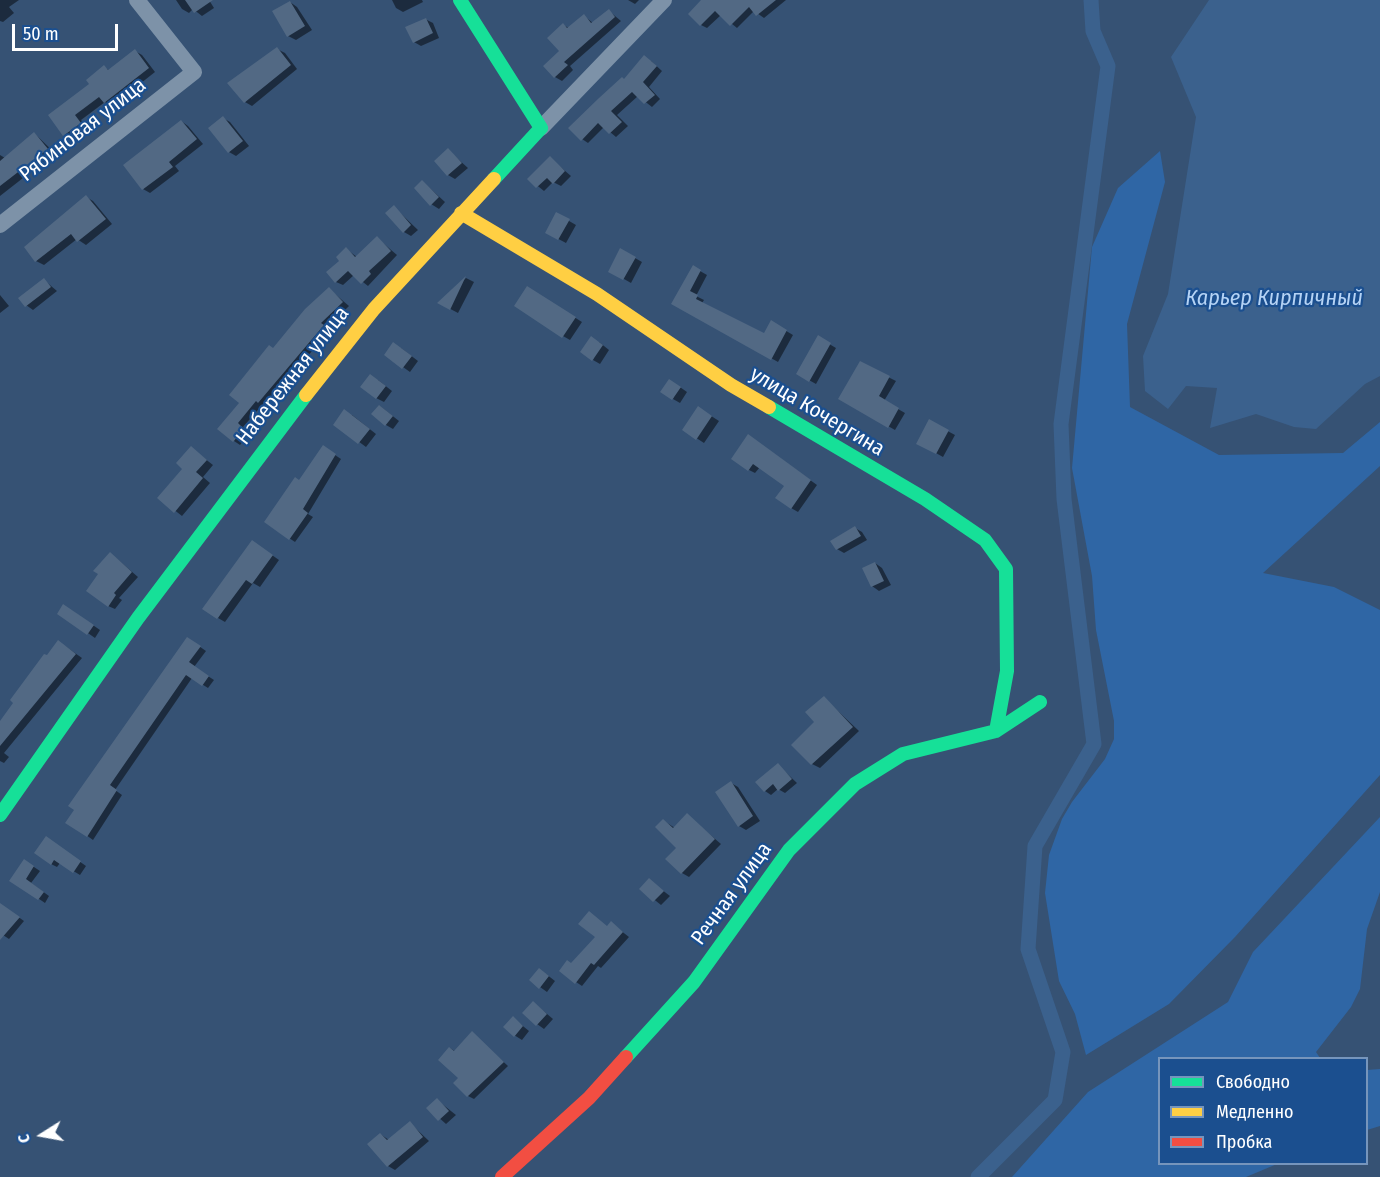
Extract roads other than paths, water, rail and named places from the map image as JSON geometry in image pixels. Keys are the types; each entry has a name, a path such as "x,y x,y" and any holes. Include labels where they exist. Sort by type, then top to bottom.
{"street":[{"name":"Рябиновая улица","path":"0,225 194,72 137,0"},
{"path":"460,0 541,128"},
{"name":"Набережная улица","path":"0,815 138,618 289,416 374,309 460,213 664,0"},
{"name":"улица Кочергина","path":"460,213 597,294 731,386 925,499 985,540 1006,569 1007,671 996,730"},
{"name":"Речная улица","path":"502,1177 589,1098 694,982 789,850 855,784 903,754 996,730 1040,702"}],"water":[{"name":"Карьер Кирпичный","path":"1209,0 1380,0 1380,376 1365,384 1316,429 1294,427 1256,414 1210,428 1217,388 1186,386 1168,409 1145,391 1143,356 1168,294 1196,117 1171,57"}],"waterway":[{"path":"978,1177 1055,1100 1063,1052 1028,949 1035,846 1094,744 1064,499 1061,424 1108,66 1093,31 1091,0"}]}
